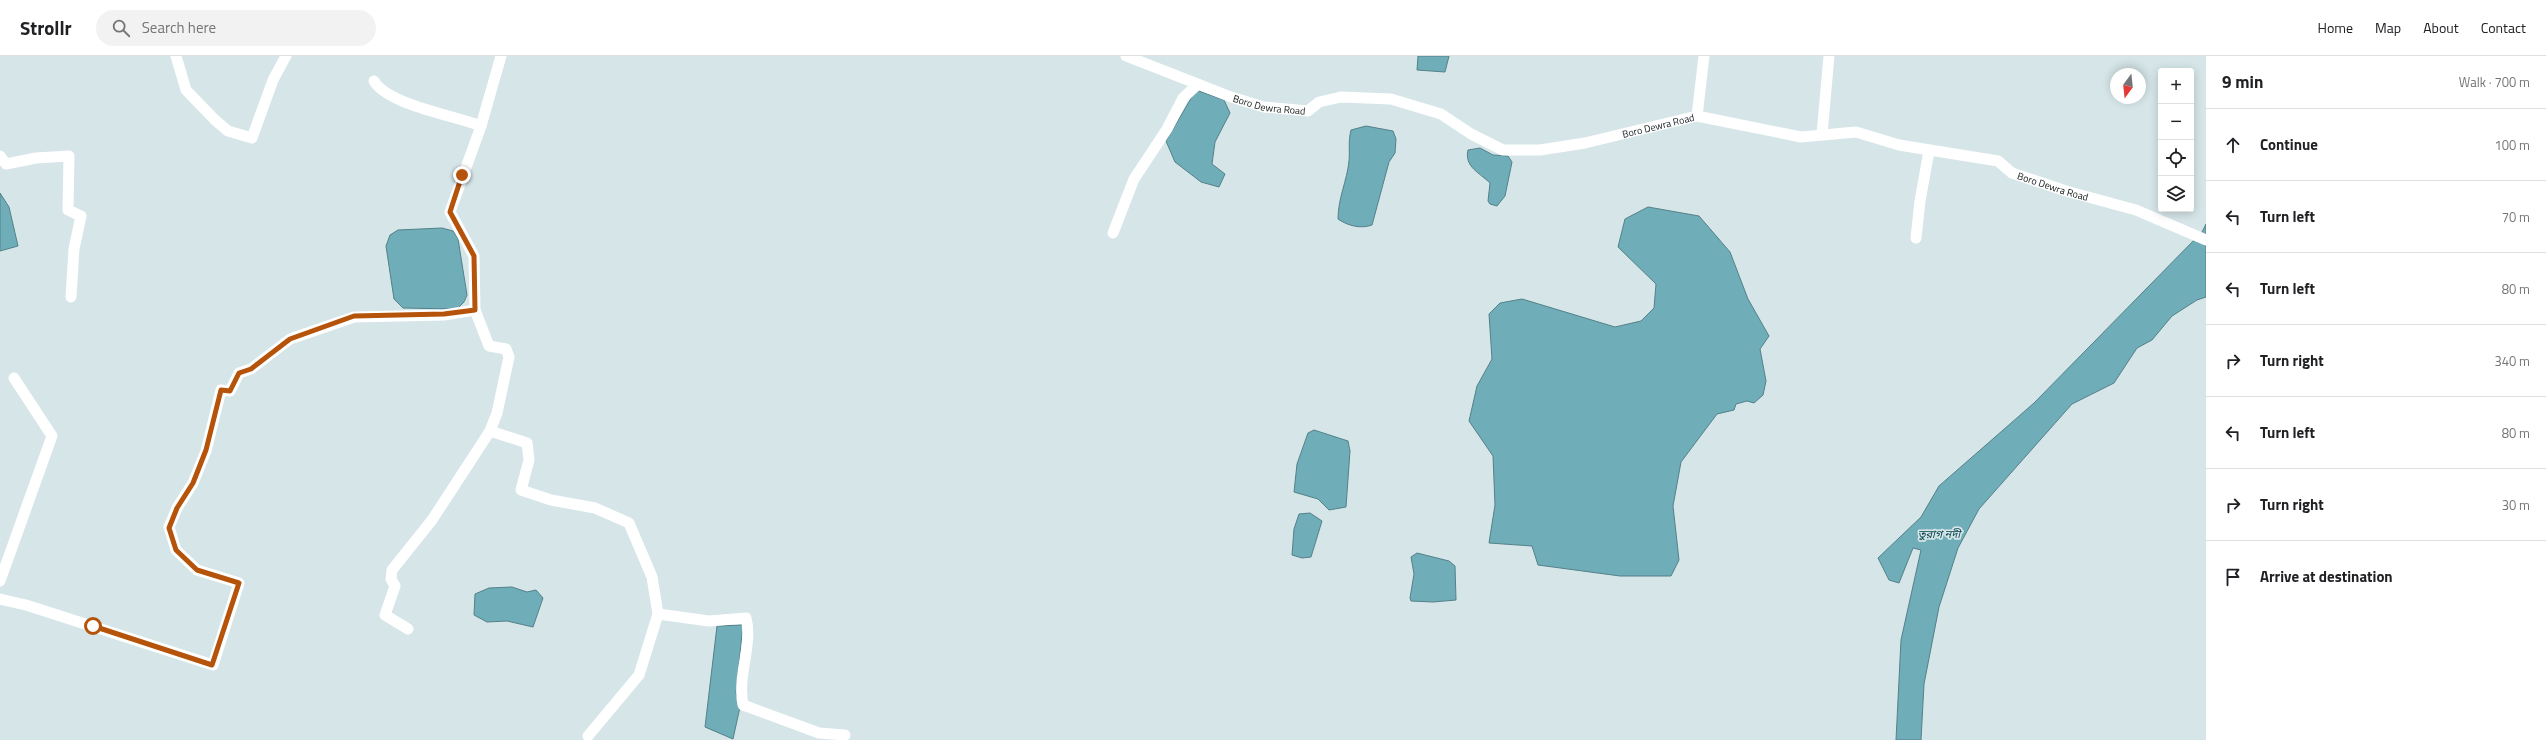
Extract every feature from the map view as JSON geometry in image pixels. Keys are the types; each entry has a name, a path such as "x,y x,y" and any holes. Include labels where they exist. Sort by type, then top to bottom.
{"street":[{"path":"176,56 186,90 215,120 228,131 252,138 273,80 286,56"},
{"path":"408,629 385,615 395,586 391,579 392,570 432,520 490,431 497,413 509,356 506,349 489,346 475,310 474,256 450,212 482,126 501,56"},
{"name":"Boro Dewra Road","path":"1126,56 1198,84 1264,106 1308,111 1319,102 1341,97 1391,99 1441,114 1471,134 1503,150 1540,150 1585,143 1697,116 1801,137 1856,132 1929,151 1998,161 2012,173 2066,192 2136,210 2201,237"},
{"path":"1697,116 1704,56"},
{"path":"1822,134 1830,56"},
{"path":"374,81 377,86 404,101 428,111 461,118 482,126"},
{"path":"1113,232 1134,179 1166,129 1183,98 1198,84"},
{"path":"1916,238 1920,201 1929,151"},
{"path":"0,156 6,164 36,158 69,156 68,210 82,216 74,249 71,297"},
{"path":"0,599 86,624 212,665 239,583 197,570 176,550 169,528 177,508 193,483 206,450 221,390 230,391 239,373 251,369 290,339 354,316 444,314 475,310"},
{"path":"0,581 52,436 14,378"},
{"path":"490,431 527,443 529,460 521,490 551,500 595,508 629,524 652,577 658,614 639,675 588,736"},
{"path":"658,614 709,621 746,618 748,628 740,690 743,705 818,733 845,735"}],"water":[{"path":"1418,56 1449,56 1445,72 1417,70"},
{"path":"1196,90 1224,100 1230,113 1215,142 1212,164 1225,174 1219,187 1201,182 1175,162 1166,141"},
{"path":"1366,126 1393,131 1396,139 1395,153 1389,162 1372,225 1359,227 1350,225 1338,219 1338,211 1348,168 1351,130"},
{"path":"1480,148 1493,155 1508,156 1512,162 1505,196 1497,206 1490,204 1488,201 1490,183 1474,169 1468,161 1468,150"},
{"path":"0,193 9,207 18,246 0,251"},
{"path":"1648,207 1699,216 1730,252 1748,299 1769,336 1760,349 1766,381 1763,395 1754,403 1747,401 1736,404 1734,410 1717,414 1681,462 1673,506 1679,560 1671,576 1620,576 1538,565 1532,546 1489,543 1495,505 1493,456 1469,421 1477,386 1492,359 1489,314 1500,303 1522,299 1615,327 1641,321 1654,308 1656,284 1618,247 1625,219"},
{"name":"তুরাগ নদী","path":"2206,224 2206,297 2197,300 2172,316 2152,340 2137,348 2114,383 2072,404 1979,509 1958,548 1939,607 1924,684 1921,740 1896,740 1901,640 1921,550 1913,548 1899,583 1889,580 1878,558 1921,517 1939,486 2034,403 2202,232"},
{"path":"442,228 453,231 458,239 467,295 464,302 457,309 403,308 394,299 386,246 390,235 398,230"},
{"path":"1314,430 1348,441 1350,451 1346,507 1329,510 1318,499 1294,492 1297,464 1308,433"},
{"path":"1310,513 1322,521 1311,557 1302,558 1292,555 1294,529 1299,514"},
{"path":"1417,553 1449,561 1455,566 1456,600 1433,602 1411,601 1410,598 1414,574 1411,557"},
{"path":"512,587 527,592 536,590 543,598 533,627 507,621 487,622 474,615 475,594 489,588"},
{"path":"743,625 736,693 740,707 733,739 705,727 717,626"}],"route":[{"path":"93,626 212,665 239,583 197,570 176,550 169,528 177,508 193,483 206,450 221,390 230,391 239,373 251,369 290,339 354,316 444,314 475,310 474,256 450,212 462,175"}]}
